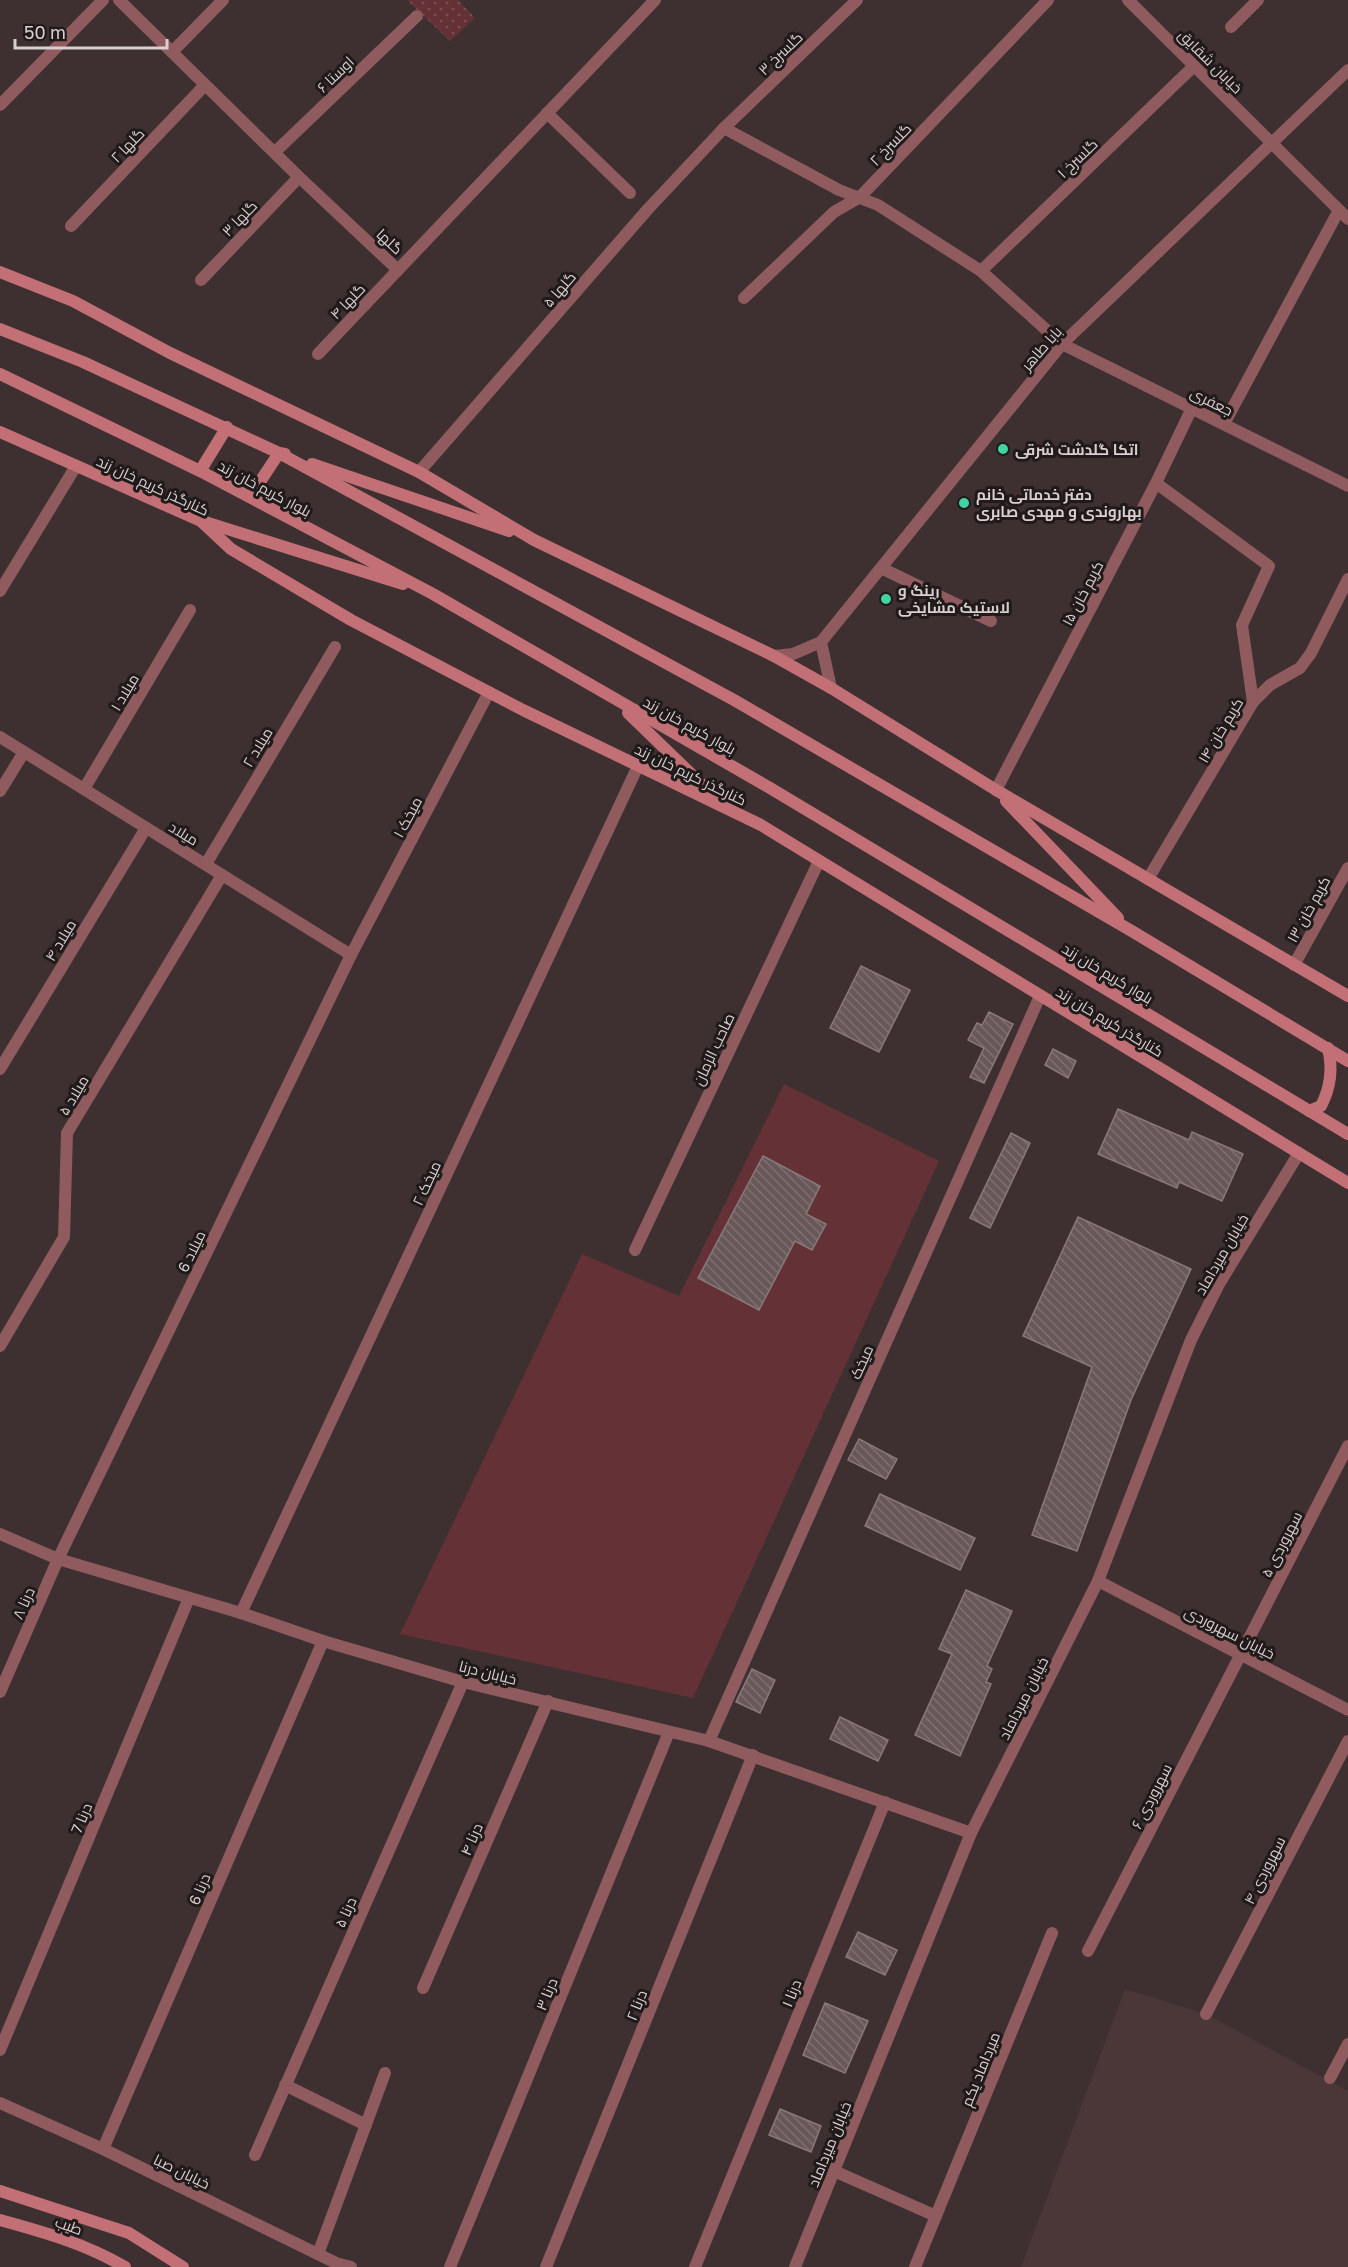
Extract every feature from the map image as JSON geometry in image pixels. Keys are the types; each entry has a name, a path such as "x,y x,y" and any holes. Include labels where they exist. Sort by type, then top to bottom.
{"main road":[{"path":"0,273 73,301 170,353 419,472 534,540 774,656 831,688 996,790 1348,996"},
{"path":"0,329 83,362 279,453 734,700 1130,930 1348,1061"},
{"name":"بلوار کریم خان زند","path":"0,374 200,471 433,594 770,788 1348,1134"},
{"path":"200,471 227,427"},
{"name":"کنارگذر کریم خان زند","path":"0,432 201,521 231,549 351,620 489,692 761,825 1348,1183"},
{"path":"279,453 534,540"},
{"path":"249,497 279,453"},
{"path":"201,521 433,594"},
{"path":"614,700 727,808"},
{"path":"996,790 1130,930"},
{"path":"1309,1111 1321,1106 1327,1095 1332,1067 1328,1048"},
{"name":"طیب","path":"0,2191 129,2233 183,2267"},
{"name":"طیب","path":"0,2220 48,2233 100,2252 125,2267"}],"street":[{"path":"0,105 103,0"},
{"name":"گلها","path":"119,0 299,177 398,270 655,0"},
{"path":"172,52 223,0"},
{"name":"گلسرخ ۳","path":"724,128 857,0"},
{"name":"گلسرخ ۲","path":"744,298 834,212 860,197 1048,0"},
{"name":"خیابان شقایق","path":"1128,0 1343,214"},
{"path":"1231,27 1258,0"},
{"name":"اوستا ۶","path":"274,152 417,16"},
{"name":"گلسرخ ۱","path":"981,272 1194,66"},
{"name":"بابا طاهر","path":"821,642 1062,344 1348,70"},
{"name":"گلها ۲","path":"71,226 206,85"},
{"path":"547,113 630,193"},
{"name":"جعفری","path":"724,128 839,190 878,205 981,272 1062,344 1348,486"},
{"name":"گلها ۵","path":"419,472 648,209 724,128"},
{"name":"گلها ۳","path":"201,280 299,177"},
{"path":"1224,424 1343,214"},
{"name":"گلها ۴","path":"318,354 398,270"},
{"name":"کریم خان ۱۵","path":"996,790 1156,483 1192,408"},
{"path":"0,591 76,466"},
{"path":"1156,483 1269,566 1242,625 1253,702"},
{"path":"881,568 991,621"},
{"name":"کریم خان ۱۴","path":"1148,879 1253,702 1270,685 1300,668 1311,653 1348,579"},
{"name":"میلاد ۱","path":"84,789 190,610"},
{"path":"774,656 794,654 821,642 831,688"},
{"name":"میلاد ۲","path":"206,864 335,647"},
{"name":"میخک ۱","path":"351,955 489,692"},
{"name":"میلاد","path":"0,737 351,955"},
{"path":"0,791 24,752"},
{"name":"میخک ۲","path":"241,1613 638,765"},
{"name":"میلاد ۴","path":"0,1069 146,828"},
{"name":"صاحب الزمان","path":"634,1250 819,861"},
{"name":"کریم خان ۱۳","path":"1294,965 1348,868"},
{"name":"میلاد ۵","path":"0,1346 64,1237 68,1133 222,875"},
{"name":"میلاد 6","path":"58,1559 351,955"},
{"name":"میخک","path":"709,1741 1040,996"},
{"name":"خیابان میرداماد","path":"795,2267 971,1833 1098,1581 1191,1340 1220,1284 1299,1153"},
{"name":"سهروردی ۵","path":"1240,1655 1348,1446"},
{"name":"خیابان درنا","path":"0,1534 58,1559 463,1682 709,1741 971,1833"},
{"name":"درنا ۸","path":"0,1692 58,1559"},
{"name":"خیابان سهروردی","path":"1098,1581 1348,1710"},
{"name":"درنا 7","path":"0,2050 189,1598"},
{"name":"درنا 6","path":"103,2149 323,1641"},
{"name":"سهروردی ۶","path":"1088,1951 1240,1655"},
{"name":"درنا ۵","path":"255,2155 463,1682"},
{"name":"درنا ۴","path":"423,1988 548,1701"},
{"name":"درنا ۳","path":"450,2267 669,1732"},
{"name":"سهروردی ۴","path":"1206,2014 1348,1741"},
{"name":"درنا ۲","path":"546,2267 753,1755"},
{"name":"درنا ۱","path":"695,2267 885,1802"},
{"name":"میرداماد یکم","path":"915,2267 1052,1934"},
{"path":"1330,2078 1348,2044"},
{"path":"318,2254 385,2073"},
{"path":"285,2085 366,2125"},
{"name":"خیابان صبا","path":"0,2103 103,2149 318,2254 351,2267"},
{"path":"834,2171 936,2216"}],"shaded area":[{"path":"407,0 458,0 475,18 450,41"},
{"path":"784,1084 939,1161 693,1698 400,1634 582,1254 679,1296"},
{"path":"1125,1989 1206,2014 1348,2091 1348,2267 1021,2267"}],"building":[{"path":"861,966 910,990 879,1052 830,1028"},
{"path":"989,1012 1013,1024 984,1083 970,1077 984,1048 968,1040 977,1023 982,1025"},
{"path":"1053,1049 1076,1061 1068,1078 1045,1065"},
{"path":"1118,1109 1189,1140 1192,1132 1243,1154 1222,1201 1179,1182 1177,1188 1098,1154"},
{"path":"1011,1133 1030,1143 990,1228 970,1218"},
{"path":"763,1156 820,1186 806,1214 826,1224 812,1250 795,1241 759,1310 698,1278"},
{"path":"1078,1217 1191,1269 1131,1400 1077,1551 1032,1535 1092,1367 1023,1336"},
{"path":"859,1439 897,1459 886,1479 848,1460"},
{"path":"880,1494 975,1538 960,1570 865,1526"},
{"path":"966,1590 1012,1611 987,1666 992,1669 986,1682 991,1684 960,1756 915,1735 952,1654 939,1649"},
{"path":"752,1669 775,1680 760,1713 736,1702"},
{"path":"840,1717 888,1740 878,1761 830,1739"},
{"path":"858,1932 897,1950 885,1975 846,1957"},
{"path":"825,2003 868,2021 845,2073 803,2055"},
{"path":"780,2109 821,2126 811,2152 769,2135"}],"place":[{"name":"اتکا گلدشت شرقی","path":"1003,449"},
{"name":"دفتر خدماتی خانم بهاروندی و مهدی صابری","path":"964,503"},
{"name":"رینگ و لاستیک مشایخی","path":"886,599"}]}
